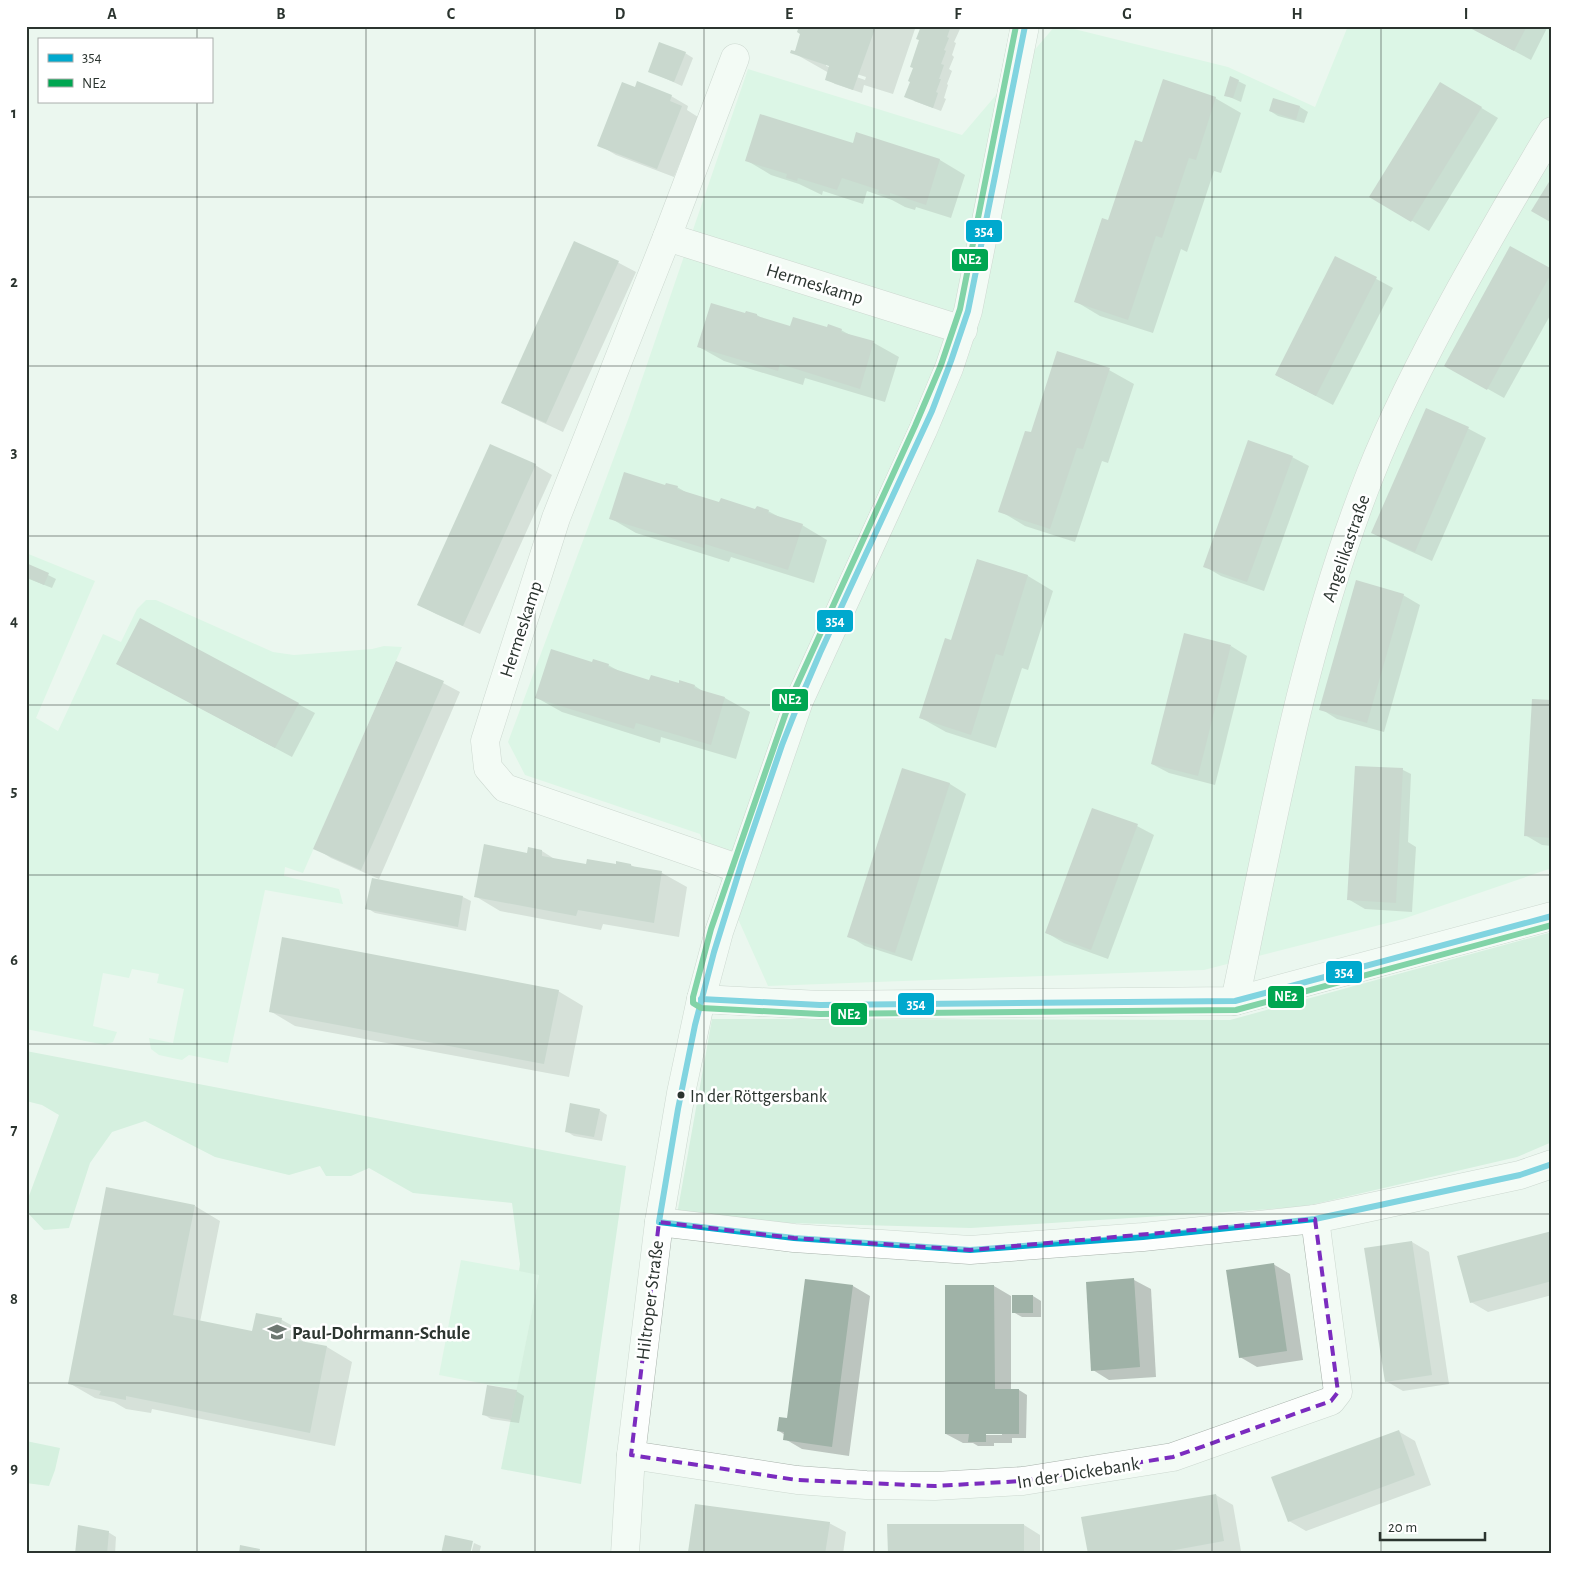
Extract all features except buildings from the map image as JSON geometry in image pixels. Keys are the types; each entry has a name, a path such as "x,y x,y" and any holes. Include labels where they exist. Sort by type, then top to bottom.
{"street":[{"name":"Hiltroper Straße","path":"625,1554 631,1455 659,1222 679,1103 719,932 799,701 923,430 963,330 1025,26"},
{"name":"Hermeskamp","path":"735,58 667,237 556,518 486,741 488,768 505,788 740,868"},
{"name":"Angelikastraße","path":"1235,1001 1292,728 1313,646 1370,474 1417,368 1510,201 1552,131"},
{"name":"Hermeskamp","path":"667,237 963,330"},
{"path":"702,999 820,1006 1235,1001 1552,916"},
{"path":"659,1222 794,1238 970,1250 1143,1237 1315,1219 1520,1175 1552,1164"},
{"name":"In der Dickebank","path":"631,1455 797,1480 866,1485 934,1486 1023,1481 1173,1457 1331,1401 1338,1392 1315,1219"}],"highlighted area":[{"path":"1315,1219 1338,1392 1331,1401 1173,1457 1023,1481 935,1486 797,1480 631,1455 659,1222 794,1238 970,1250"}],"green space":[{"path":"1055,26 1062,26 1228,67 1315,107 1348,26 1552,26 1552,868 1403,919 1204,970 768,986 700,834 525,775 508,742 629,417 748,69 962,135"},
{"path":"26,553 95,581 36,718 58,731 103,634 121,642 137,609 146,600 156,600 273,652 294,655 372,649 384,646 402,647 303,873 285,867 284,876 339,889 343,904 265,890 228,1063 189,1055 182,1060 159,1055 151,1049 149,1038 173,1043 184,989 157,983 159,974 132,969 129,978 103,973 93,1026 117,1032 113,1042 105,1045 26,1029"},
{"path":"1552,932 1552,1142 1517,1157 1302,1207 971,1228 676,1220 712,1019 1230,1020"},
{"path":"26,1051 626,1166 581,1484 501,1469 539,1275 519,1271 520,1264 512,1203 413,1193 369,1168 351,1176 326,1176 320,1166 289,1175 215,1157 145,1121 112,1132 90,1163 69,1228 44,1230 26,1211 26,1204 59,1115 42,1105 26,1101"},
{"path":"461,1260 539,1274 517,1390 439,1375"},
{"path":"26,1441 60,1448 49,1486 26,1483"}],"transit line":[{"name":"NE2","path":"1016,26 960,309 941,365 915,426 791,698 711,929 693,1003 701,1008 820,1014 1236,1010 1552,925"},
{"name":"354","path":"659,1222 678,1109 695,1025 714,952 742,862 782,745 799,702 932,411 968,311 1025,26"},
{"name":"354","path":"701,999 820,1005 1235,1001 1552,916"},
{"name":"354","path":"659,1222 794,1238 970,1250 1143,1237 1315,1219 1520,1175 1552,1164"}],"place":[{"name":"In der Röttgersbank","path":"681,1095"},
{"name":"Paul-Dohrmann-Schule","path":"277,1332"}]}
